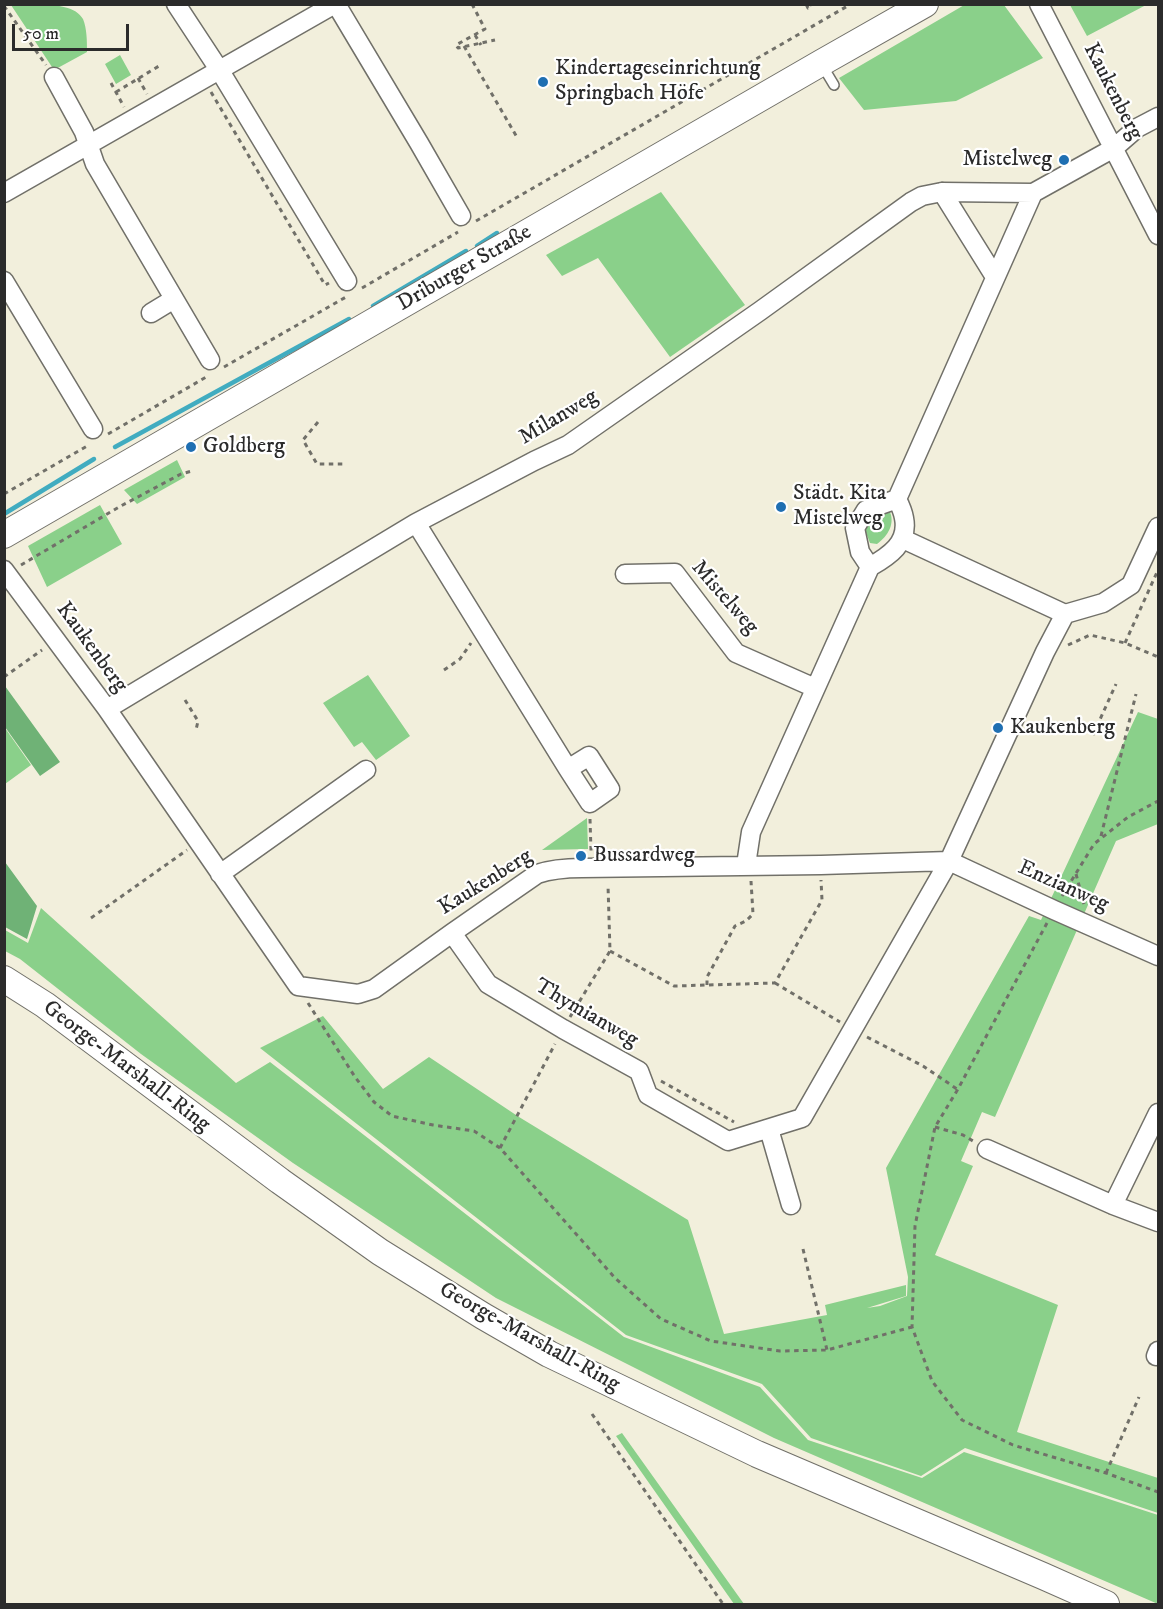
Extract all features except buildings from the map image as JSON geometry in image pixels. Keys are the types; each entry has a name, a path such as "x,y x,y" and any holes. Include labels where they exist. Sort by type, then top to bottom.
{"main road":[{"name":"Driburger Straße","path":"4,535 926,4"},
{"name":"George-Marshall-Ring","path":"4,979 45,1005 280,1181 380,1252 549,1354 757,1454 1106,1605"}],"street":[{"path":"176,4 212,75 345,278"},
{"path":"4,193 336,4 460,216"},
{"name":"Kaukenberg","path":"1039,4 1158,234"},
{"path":"54,76 84,132 95,164 210,360"},
{"path":"748,865 751,832 870,567 889,556 903,539 905,519 897,499 1033,192 1114,148 1137,128 1158,117"},
{"path":"942,192 995,277"},
{"name":"Milanweg","path":"107,709 416,523 568,445 911,202 922,196 942,192 1033,192"},
{"path":"4,281 93,429"},
{"path":"151,313 174,299"},
{"path":"870,567 860,552 855,528 866,510 897,499"},
{"path":"416,523 482,631 568,769 590,803 610,789 589,756 568,769"},
{"path":"903,539 1065,614 1103,603 1131,585 1158,527"},
{"name":"Kaukenberg","path":"6,572 107,709 298,986 358,994 374,989 537,874 559,868 949,861"},
{"name":"Mistelweg","path":"625,574 675,573 736,653 815,688"},
{"path":"949,861 1065,614"},
{"path":"220,874 366,770"},
{"name":"Enzianweg","path":"949,861 1158,956"},
{"name":"Thymianweg","path":"452,933 488,984 639,1071 648,1095 728,1141 802,1118 949,861"},
{"path":"1113,1205 1158,1113"},
{"path":"769,1129 791,1205"},
{"path":"987,1149 1113,1205 1158,1222"}],"lane":[{"path":"820,63 834,85"}],"path":[{"path":"472,4 485,29 456,45 458,48 495,40"},
{"path":"806,4 808,8 812,6 811,4"},
{"path":"514,199 851,4"},
{"path":"4,6 54,76"},
{"path":"475,35 481,44"},
{"path":"464,46 518,139"},
{"path":"116,92 159,66"},
{"path":"212,75 325,285 345,278"},
{"path":"138,78 149,98"},
{"path":"111,83 125,109"},
{"path":"318,422 303,440 317,464 344,464"},
{"path":"6,572 119,507 181,474 192,471"},
{"path":"1125,643 1157,578 1158,570"},
{"path":"444,670 460,658 482,631"},
{"path":"1050,642 1063,647 1089,635 1125,643 1158,657"},
{"path":"4,677 56,640"},
{"path":"1142,650 1144,645"},
{"path":"1093,735 1116,684"},
{"path":"1100,838 1136,694"},
{"path":"185,700 198,721 196,730"},
{"path":"1158,801 1128,817 1094,843 1054,910 958,1089 935,1127 915,1226 912,1327 932,1381 962,1420 1013,1444 1158,1492"},
{"path":"500,1148 563,1029 610,951 590,803"},
{"path":"91,918 199,842"},
{"path":"707,985 706,977 735,926 746,921 753,914 748,865"},
{"path":"610,951 674,986 775,983 822,900 821,865"},
{"path":"1076,874 1085,910 1081,921"},
{"path":"298,986 337,1049 374,1102 392,1116 474,1131 500,1148 615,1278 661,1319 711,1341 780,1352 827,1350 912,1327"},
{"path":"923,1066 958,1089"},
{"path":"639,1071 650,1074 744,1128 747,1136"},
{"path":"935,1127 963,1135"},
{"path":"803,1249 827,1350"},
{"path":"1106,1473 1139,1397"},
{"path":"592,1414 723,1605"}],"green space":[{"path":"966,4 1004,5 1043,58 956,101 864,110 839,78"},
{"path":"11,5 61,6 78,13 85,27 87,52 54,70"},
{"path":"1070,5 1146,5 1087,36"},
{"path":"120,55 131,75 116,84 105,64"},
{"path":"661,192 745,305 670,357 598,258 562,276 546,255"},
{"path":"177,460 185,477 137,504 124,490"},
{"path":"100,505 122,544 47,587 28,546"},
{"path":"889,510 892,520 887,533 877,544 870,543 863,525 868,515"},
{"path":"368,675 410,736 376,760 362,742 354,747 323,703"},
{"path":"5,686 60,762 40,776 5,727"},
{"path":"1138,712 1158,719 1158,824 1116,841 995,1117 982,1112 961,1161 973,1166 935,1255 1058,1305 1017,1432 1158,1478 1158,1513 965,1448 921,1476 811,1438 762,1384 626,1335 260,1048 323,1016 383,1089 429,1057 519,1117 688,1220 724,1334 827,1315 825,1305 906,1285 906,1296 867,1308 880,1306 907,1296 908,1277 886,1168 1029,916 1041,920"},
{"path":"5,728 31,765 4,784"},
{"path":"587,818 588,849 542,850"},
{"path":"5,862 37,906 27,939 5,927"},
{"path":"41,908 236,1083 270,1062 624,1337 760,1387 808,1440 922,1478 964,1452 1158,1515 1158,1604 774,1438 496,1298 293,1163 141,1054 20,959 5,951 5,930 28,943"},
{"path":"622,1433 744,1604 734,1604 616,1436"}],"waterway":[{"path":"477,246 497,233"},
{"path":"373,306 466,251"},
{"path":"115,447 349,319"},
{"path":"4,514 94,459"}],"place":[{"name":"Kindertageseinrichtung Springbach Höfe","path":"543,82"},
{"name":"Mistelweg","path":"1064,160"},
{"name":"Goldberg","path":"191,447"},
{"name":"Städt. Kita Mistelweg","path":"781,507"},
{"name":"Kaukenberg","path":"998,728"},
{"name":"Bussardweg","path":"581,856"}]}
